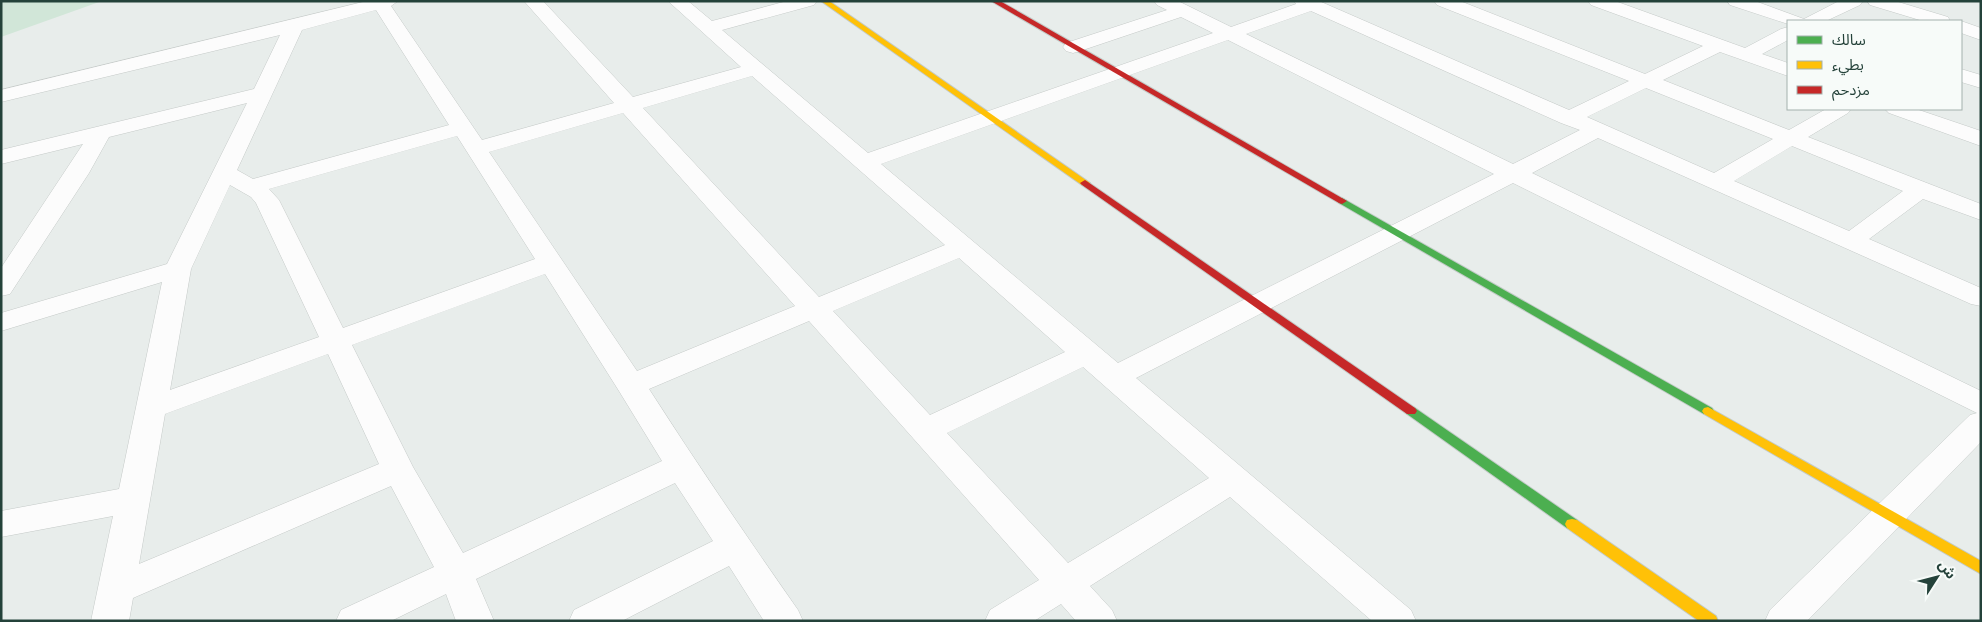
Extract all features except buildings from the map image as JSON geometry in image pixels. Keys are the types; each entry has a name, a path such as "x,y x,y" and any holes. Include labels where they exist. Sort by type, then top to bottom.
{"street":[{"path":"533,1 1099,621"},
{"path":"676,1 1398,621"},
{"path":"707,28 808,1"},
{"path":"824,1 1711,621"},
{"path":"994,1 1394,233 1981,568"},
{"path":"1443,1 1981,213"},
{"path":"1597,1 1787,70"},
{"path":"1736,1 1794,20"},
{"path":"1814,20 1854,1"},
{"path":"1876,1 1938,20"},
{"path":"1,96 294,26 383,2 468,138 631,386 681,466 785,621"},
{"path":"864,162 1228,34 1307,3 1981,298"},
{"path":"1073,47 1173,6 1981,404"},
{"path":"114,605 178,268 238,180 263,93 294,26"},
{"path":"1746,55 1787,34"},
{"path":"1569,118 1720,45"},
{"path":"238,180 468,138 628,105 756,69"},
{"path":"1962,75 1981,82"},
{"path":"1,157 263,93"},
{"path":"1715,182 1839,110"},
{"path":"1899,110 1981,139"},
{"path":"1114,377 1598,130"},
{"path":"1,288 77,174 100,134"},
{"path":"238,180 267,200 398,469 456,574 475,621"},
{"path":"1851,241 1921,189"},
{"path":"631,386 963,247"},
{"path":"151,408 550,263"},
{"path":"1,322 178,268"},
{"path":"924,430 1087,353"},
{"path":"1783,621 1981,423"},
{"path":"354,621 681,466"},
{"path":"114,605 398,469"},
{"path":"1002,621 1233,479"},
{"path":"1,524 133,499"},
{"path":"586,621 736,546"}],"green space":[{"path":"1,1 102,1 1,37"}],"traffic: fast":[{"path":"1342,201 1708,411"},
{"path":"1411,411 1572,524"}],"traffic: slow":[{"path":"824,1 1085,183"},
{"path":"1708,411 1981,568"},
{"path":"1572,524 1711,621"}],"traffic: jam":[{"path":"994,1 1342,201"},
{"path":"1085,183 1411,411"}]}
